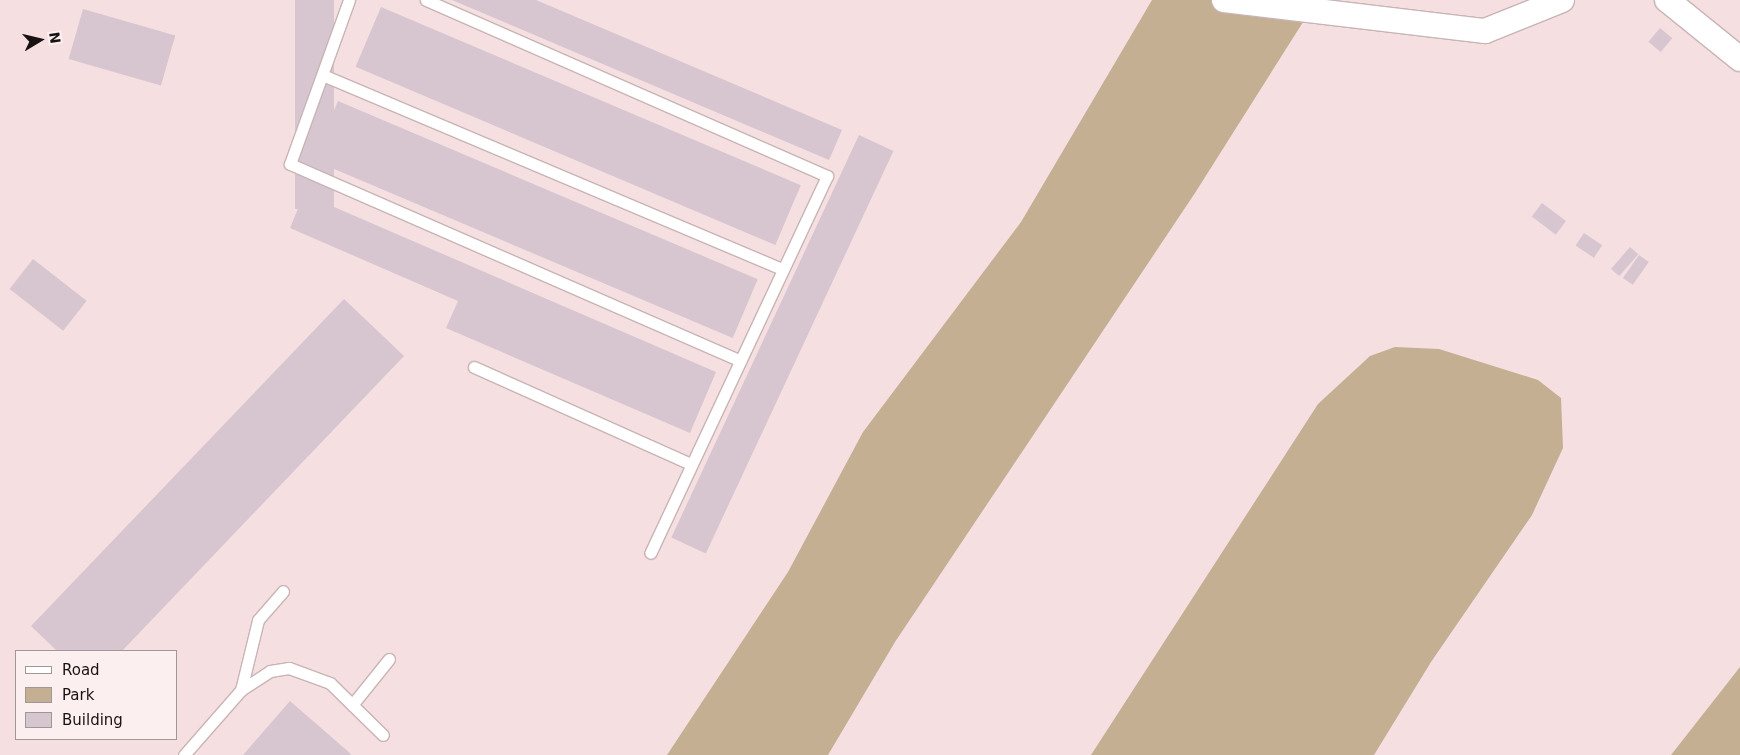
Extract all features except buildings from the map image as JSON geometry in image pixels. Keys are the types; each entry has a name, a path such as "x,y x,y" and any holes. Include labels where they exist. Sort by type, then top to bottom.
{"street":[{"path":"1224,0 1485,31 1562,0"},
{"path":"1667,0 1740,59"}],"lane":[{"path":"350,0 325,76 290,164 740,361"},
{"path":"426,0 827,176 650,552"},
{"path":"325,76 783,270"},
{"path":"474,367 692,464"},
{"path":"241,690 258,620 283,591"},
{"path":"352,705 389,659"},
{"path":"184,755 241,690 270,672 289,668 330,683 383,735"}],"green space":[{"path":"1152,0 1317,0 1195,193 895,642 828,755 667,755 788,572 863,432 1021,222"},
{"path":"1395,347 1439,349 1538,380 1561,398 1563,448 1532,515 1431,662 1374,755 1091,755 1318,404 1370,356"},
{"path":"1740,667 1740,755 1671,755"}]}
